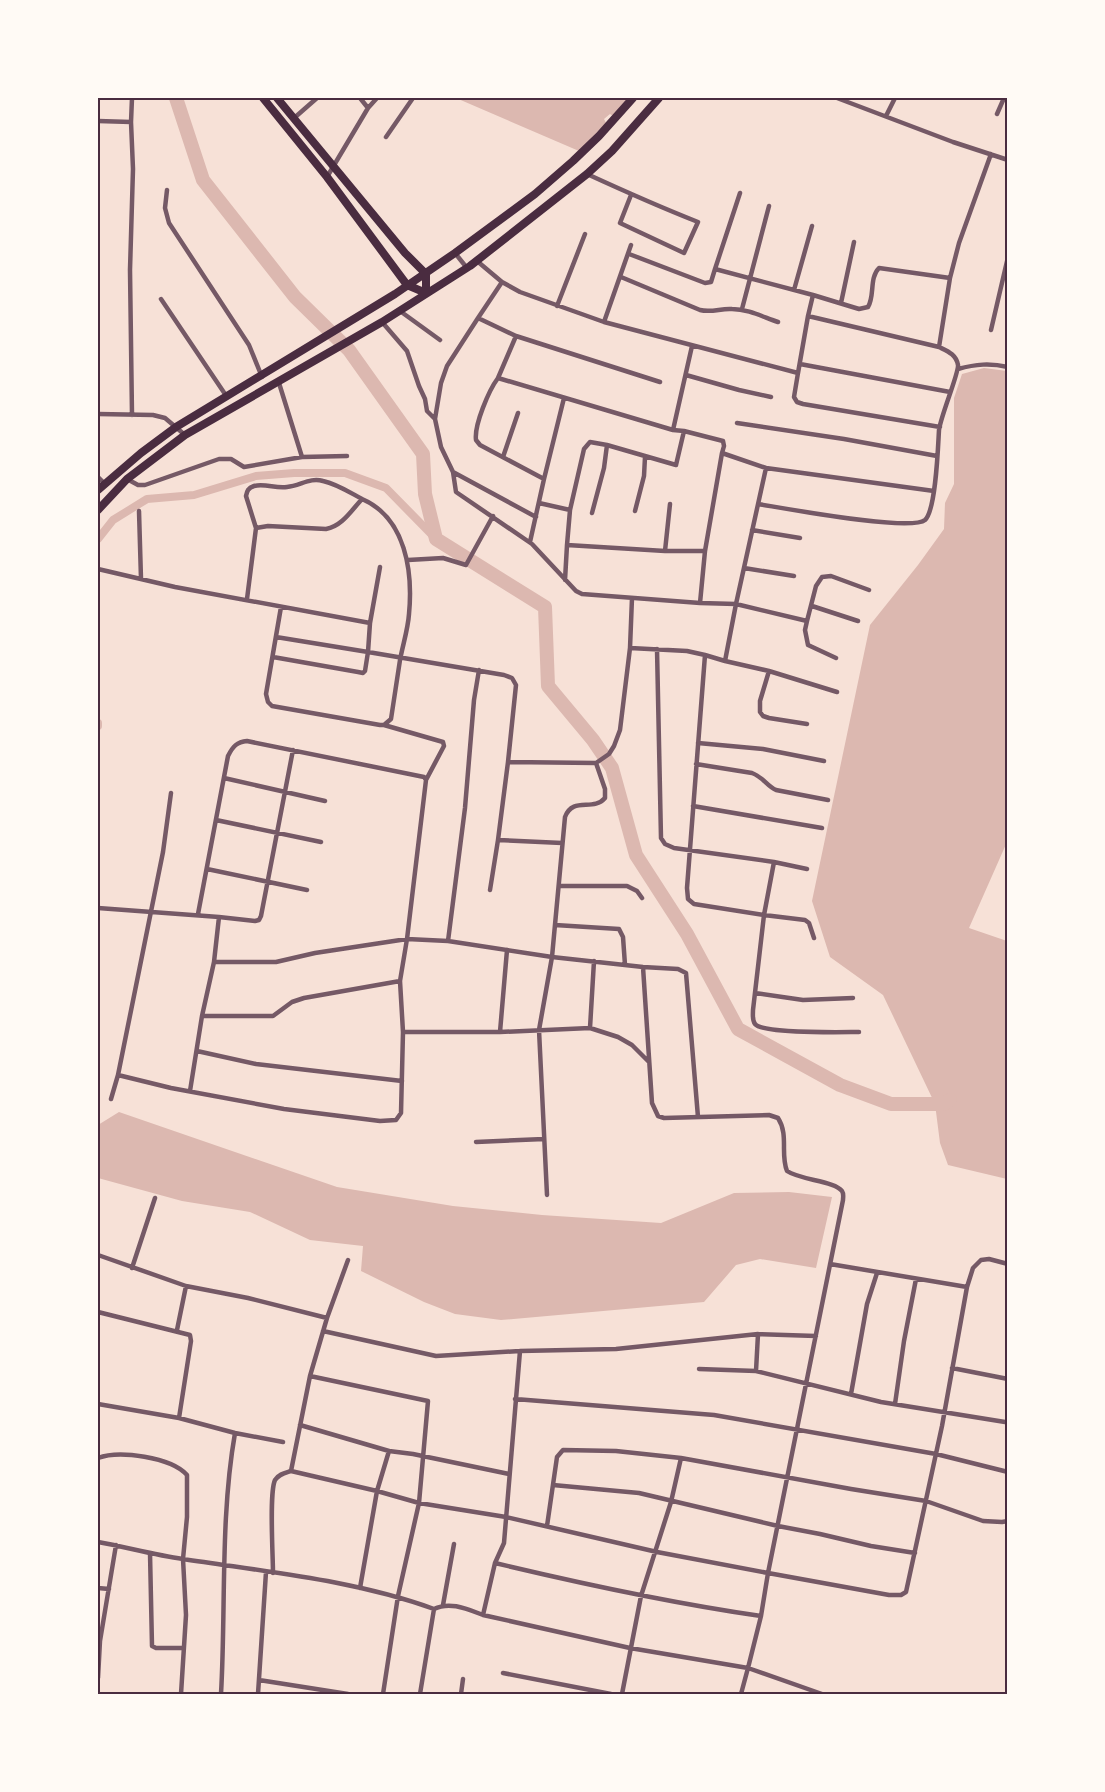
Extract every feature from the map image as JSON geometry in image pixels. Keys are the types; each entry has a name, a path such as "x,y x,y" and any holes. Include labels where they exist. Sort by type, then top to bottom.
{"main road":[{"path":"263,98 327,177 407,285 426,294"},
{"path":"277,98 405,253 426,274 426,294"},
{"path":"98,490 101,480 176,427 426,274 455,253 535,194 573,161 633,98"},
{"path":"98,510 127,479 185,435 331,353 477,261 587,174 612,151 659,98"}],"street":[{"path":"132,98 133,169 130,270 132,415"},
{"path":"293,118 317,98"},
{"path":"360,98 369,108"},
{"path":"327,177 376,98"},
{"path":"386,137 413,98"},
{"path":"840,98 1008,160"},
{"path":"886,116 895,98"},
{"path":"997,114 1004,98"},
{"path":"98,121 131,122"},
{"path":"939,347 950,278 959,243 991,154"},
{"path":"587,174 631,195 698,222 684,253 620,223 631,195"},
{"path":"167,190 165,208 169,223 249,345 262,376"},
{"path":"629,254 705,283 711,282 740,193"},
{"path":"742,309 769,206"},
{"path":"794,290 812,226"},
{"path":"557,306 585,234"},
{"path":"841,303 854,242"},
{"path":"603,322 631,245"},
{"path":"455,253 467,268"},
{"path":"991,330 1008,257"},
{"path":"477,261 502,282 520,292 557,306 603,322 798,373"},
{"path":"715,269 859,309 868,308 872,299 874,275 879,268 950,278"},
{"path":"621,276 700,310 709,312 742,309 778,322"},
{"path":"502,282 447,366 441,383 435,419 441,447 453,472 456,492 530,542 565,580 582,594 736,604 807,621"},
{"path":"813,295 794,397 797,402 940,428"},
{"path":"161,298 227,397"},
{"path":"400,311 440,340"},
{"path":"758,504 856,519 911,523 925,520 929,514 934,491 940,428 958,369 957,361 951,353 939,347 808,316"},
{"path":"478,318 516,336 660,382"},
{"path":"382,322 407,351 426,399 427,411 435,419"},
{"path":"516,336 490,392 476,440 480,445 544,479"},
{"path":"673,430 692,346"},
{"path":"800,364 950,392"},
{"path":"958,369 977,364 1008,367"},
{"path":"686,375 771,397"},
{"path":"498,378 673,430 723,441 723,453 705,551 700,603"},
{"path":"279,383 302,457"},
{"path":"530,542 564,398"},
{"path":"503,457 518,413"},
{"path":"98,414 165,417 185,435"},
{"path":"737,423 937,456"},
{"path":"565,580 570,510 586,444 594,442 676,465 684,431"},
{"path":"592,513 604,468 606,445"},
{"path":"723,453 766,468 934,491"},
{"path":"127,479 141,486 219,459 231,459 244,467 302,457 347,456"},
{"path":"635,511 644,476 645,457"},
{"path":"725,661 766,468"},
{"path":"453,472 536,517"},
{"path":"247,599 256,528 246,496 250,488 256,486 285,488 312,480 321,480 339,486 376,507 389,520 408,560 410,585 409,617 391,719 384,725"},
{"path":"256,528 268,526 333,528 341,523 362,499"},
{"path":"539,503 570,510"},
{"path":"665,551 670,504"},
{"path":"139,511 141,579"},
{"path":"408,560 435,557 462,565 470,562 493,516"},
{"path":"752,530 800,538"},
{"path":"567,545 705,551"},
{"path":"273,657 363,673 380,567"},
{"path":"744,568 794,576"},
{"path":"98,569 175,587 370,623"},
{"path":"836,658 808,645 805,630 818,580 831,576 869,590"},
{"path":"508,762 598,762 609,754 620,730 630,648 632,598"},
{"path":"812,606 858,621"},
{"path":"118,1075 284,1109 388,1121 396,1120 401,1113 403,1032 400,981 426,780 444,746 443,742 384,725 272,706 266,694 281,607"},
{"path":"276,637 479,670 504,675 515,681 508,762 490,890"},
{"path":"630,648 687,651 770,671 837,692"},
{"path":"657,649 661,838 665,844 674,848 807,869"},
{"path":"705,655 687,879 688,898 694,904 805,920 809,923 814,938"},
{"path":"448,941 479,670"},
{"path":"770,671 760,701 760,712 769,718 807,724"},
{"path":"198,914 228,756 232,747 239,742 247,741 416,774 426,780"},
{"path":"698,743 763,749 824,761"},
{"path":"98,909 198,914 250,921 259,920 293,750"},
{"path":"547,1195 539,1030 552,957 562,843 568,809 573,806 602,802 605,798 598,762"},
{"path":"696,764 752,773 760,776 776,790 828,800"},
{"path":"224,778 325,801"},
{"path":"111,1098 118,1075 163,852 171,793"},
{"path":"693,806 822,828"},
{"path":"216,820 321,842"},
{"path":"498,840 562,843"},
{"path":"774,862 764,915 753,1020 763,1029 859,1032"},
{"path":"207,869 307,890"},
{"path":"559,886 627,886 637,891 642,898"},
{"path":"190,1091 202,1016 214,962 219,916"},
{"path":"555,925 619,929 623,937 626,965"},
{"path":"214,962 276,962 315,953 407,939 448,941 552,957 678,969 686,973 698,1117"},
{"path":"500,1032 507,950"},
{"path":"590,1028 594,961"},
{"path":"643,967 652,1103 658,1116 664,1118 769,1115 778,1118 785,1136 784,1163 787,1172 833,1186 843,1193 786,1477 761,1616 741,1695"},
{"path":"202,1016 273,1016 292,1002 304,998 400,981"},
{"path":"755,993 803,1000 853,998"},
{"path":"403,1032 500,1032 590,1028 618,1037 632,1045 649,1062"},
{"path":"196,1051 256,1064 402,1081"},
{"path":"476,1142 544,1139"},
{"path":"132,1268 155,1198"},
{"path":"98,1255 186,1286 248,1298 327,1318"},
{"path":"273,1573 273,1491 278,1477 282,1473 291,1471 419,1503 506,1517 657,1552 889,1595 906,1593 936,1454 967,1287 973,1269 981,1260 989,1259 1008,1264"},
{"path":"291,1471 310,1376 327,1318 348,1260"},
{"path":"830,1264 967,1287"},
{"path":"851,1394 867,1304 877,1273"},
{"path":"895,1404 916,1279"},
{"path":"177,1330 186,1286"},
{"path":"98,1312 190,1335 191,1341 178,1418"},
{"path":"323,1331 436,1356 615,1349 759,1334 816,1336"},
{"path":"756,1371 759,1334"},
{"path":"483,1615 495,1563 504,1543 520,1351"},
{"path":"952,1368 1008,1379"},
{"path":"699,1369 756,1371 895,1404 1005,1422"},
{"path":"310,1376 428,1401 419,1503 398,1596 383,1695"},
{"path":"515,1399 714,1415 936,1454 1008,1472"},
{"path":"98,1404 178,1418 234,1433 283,1442"},
{"path":"300,1425 389,1451 509,1474"},
{"path":"221,1695 229,1469 234,1433"},
{"path":"547,1526 557,1457 560,1452 568,1449 616,1451 681,1458 851,1490 926,1501 983,1521 1008,1521"},
{"path":"360,1588 376,1491 389,1451"},
{"path":"98,1458 113,1454 133,1455 182,1470 188,1480 183,1559 186,1615 181,1695"},
{"path":"622,1695 641,1596 657,1552 681,1458"},
{"path":"553,1485 639,1493 778,1526 915,1553"},
{"path":"98,1542 183,1559 225,1564 360,1588 398,1596 434,1609 443,1605 464,1608 483,1615 630,1648 747,1668 808,1688 822,1695"},
{"path":"443,1605 454,1544"},
{"path":"98,1678 99,1640 116,1545"},
{"path":"150,1553 152,1646 183,1648"},
{"path":"495,1563 641,1596 761,1616"},
{"path":"258,1695 266,1572"},
{"path":"98,1588 109,1588"},
{"path":"420,1695 434,1609"},
{"path":"503,1673 611,1695"},
{"path":"461,1695 463,1679"},
{"path":"259,1680 348,1695"},
{"path":"806,1695 808,1688"}],"shaded area":[{"path":"456,98 629,98 613,116 610,114 604,119 606,123 579,151"},
{"path":"984,368 1007,371 1007,842 969,928 1007,941 1007,1179 948,1165 940,1143 935,1104 883,995 830,957 812,901 870,625 944,529 945,503 954,484 954,398 962,374"},
{"path":"119,1112 337,1187 453,1206 661,1223 734,1193 789,1192 832,1197 816,1268 760,1259 736,1265 704,1302 501,1320 455,1314 424,1302 361,1271 363,1246 310,1240 250,1212 182,1201 98,1178 98,1125"}],"waterway":[{"path":"176,98 203,180 295,297 349,350 423,454 425,494 436,539 545,607 548,686 593,740 612,768 636,855 687,934 738,1029 840,1085 891,1104 943,1104 950,1100"},
{"path":"98,539 113,520 147,499 194,495 256,476 294,473 345,473 386,488 436,539"}]}
